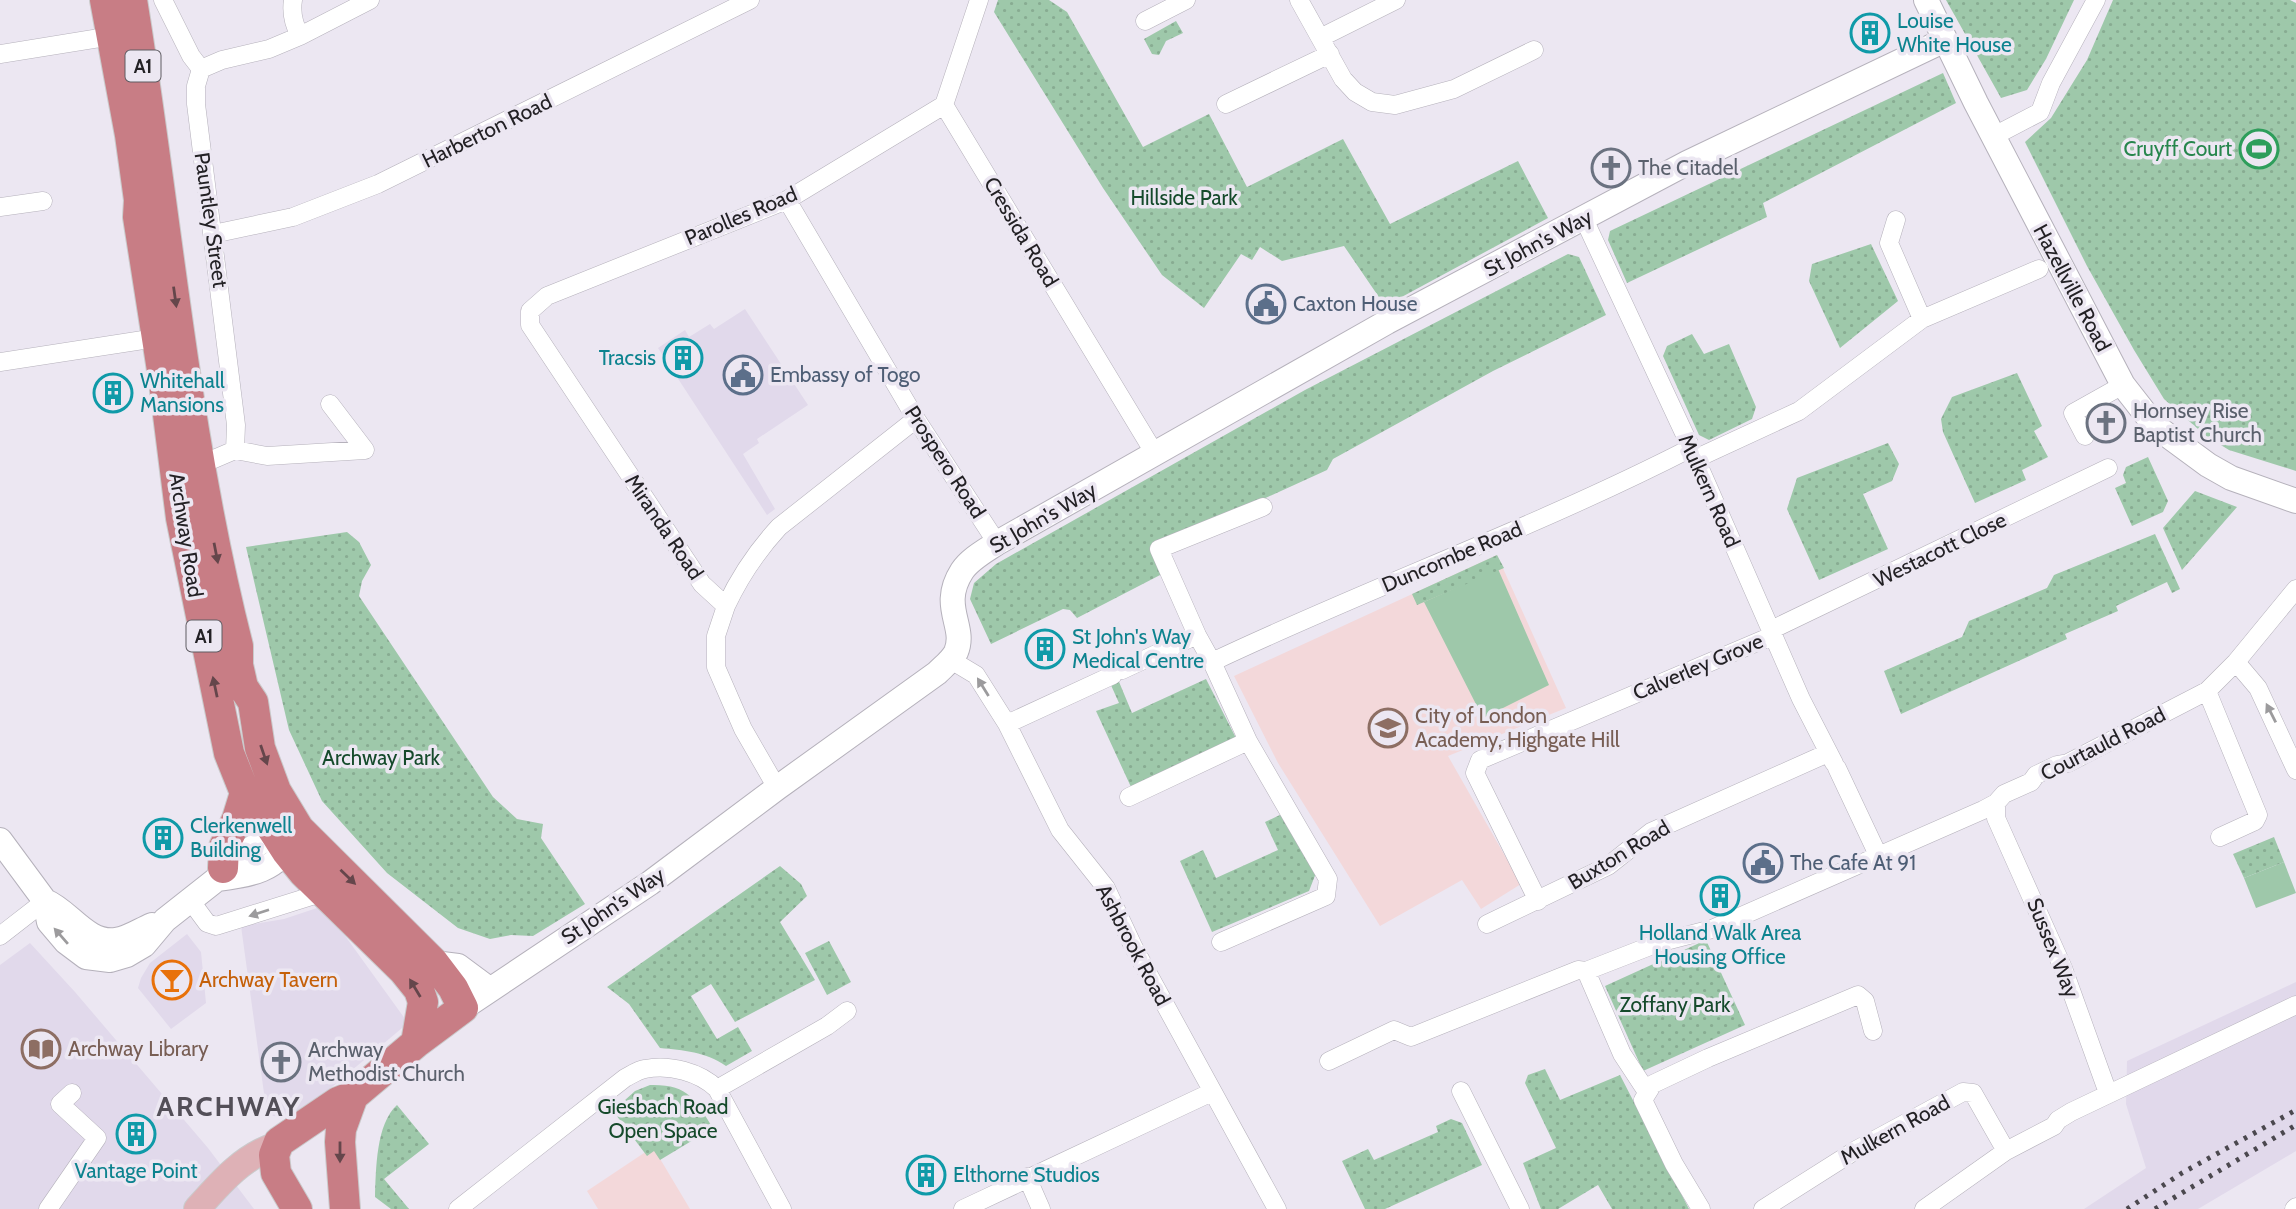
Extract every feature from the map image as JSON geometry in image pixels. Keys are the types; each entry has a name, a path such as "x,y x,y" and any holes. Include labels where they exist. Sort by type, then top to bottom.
{"highway":[{"name":"Archway Road","path":"105,0 145,165 221,577 238,646 238,665 243,687 253,702 260,748 276,790 286,838 303,872 403,970 419,990 423,1002 416,1043"},
{"name":"Archway Road","path":"132,0 145,165"},
{"name":"Archway Road","path":"145,165 122,173 121,192 123,206 138,217 181,518 229,753 245,793 286,838 434,964 453,988 463,1008"},
{"path":"220,874 224,847 245,793"},
{"name":"St John's Way","path":"277,1145 338,1102 353,1096 463,1008"},
{"path":"345,1209 340,1142 341,1129 353,1096"},
{"path":"277,1145 274,1155 276,1172 297,1209"}],"main road":[{"path":"197,1209 220,1183 241,1165 265,1149 277,1145"}],"street":[{"path":"163,0 191,56 201,69 222,60 270,49 370,0"},
{"path":"293,0 295,26 300,36"},
{"name":"Harberton Road","path":"213,234 293,217 377,184 750,0"},
{"path":"944,105 979,0"},
{"path":"1145,21 1186,0"},
{"path":"1299,0 1343,79 1355,92 1372,102 1395,105 1454,89 1534,50"},
{"path":"1322,37 1396,0"},
{"name":"Hazellville Road","path":"1926,0 2123,385 2155,426 2208,465 2231,478 2296,500"},
{"path":"1994,136 2040,112 2051,83 2096,0"},
{"path":"0,54 112,36"},
{"name":"St John's Way","path":"463,1008 650,883 921,685 951,660 957,649 958,636 951,604 952,592 963,569 997,543 1387,322 1687,163 1945,40"},
{"path":"1226,104 1330,54"},
{"name":"Pauntley Street","path":"201,69 196,86 196,104 236,425 235,450"},
{"name":"Parolles Road","path":"530,311 547,296 787,200 944,105"},
{"name":"Cressida Road","path":"944,105 1155,454"},
{"name":"Prospero Road","path":"787,200 916,419 997,543"},
{"path":"0,207 43,201"},
{"name":"Mulkern Road","path":"1584,219 1693,453 1801,699 1878,855"},
{"path":"1896,220 1889,243 1922,319"},
{"name":"Duncombe Road","path":"1212,662 1312,615 1500,538 1693,453 1799,411 1922,319 2039,269"},
{"name":"Miranda Road","path":"530,311 530,326 702,584 726,606"},
{"path":"0,362 156,338"},
{"path":"2085,436 2073,413 2123,385"},
{"path":"200,460 214,459 235,450 267,456 365,450 330,404"},
{"path":"777,788 743,729 716,667 716,635 726,606 738,579 779,527 916,419"},
{"name":"Westacott Close","path":"1772,633 2108,468"},
{"path":"1221,942 1326,897 1328,879 1248,741 1159,549 1263,507"},
{"name":"Courtauld Road","path":"1329,1061 1394,1030 1411,1037 1578,970 1586,971 1658,943 1712,929 1996,803 2004,794 2031,782 2036,775 2068,763 2207,691 2236,662 2296,589"},
{"name":"Calverley Grove","path":"1538,901 1475,773 1480,760 1772,633"},
{"path":"1007,724 1197,635"},
{"name":"Ashbrook Road","path":"951,660 976,675 1007,724 1060,830 1106,888 1133,946 1277,1209"},
{"path":"2236,662 2258,688 2296,770"},
{"path":"2207,691 2258,815 2255,821 2220,837"},
{"path":"1129,797 1248,741"},
{"name":"Buxton Road","path":"1487,924 1608,866 1651,832 1833,761"},
{"name":"Sussex Way","path":"1996,803 1996,818 2063,968 2108,1094"},
{"path":"45,901 47,917 77,952 93,959 110,960 134,952 149,941 165,920 220,874 286,838"},
{"path":"0,840 45,901 61,909 78,926 101,940 121,939 165,920"},
{"path":"190,900 207,923 216,926 315,895 323,890"},
{"path":"0,936 45,901"},
{"path":"434,964 458,966 489,989"},
{"path":"1586,971 1622,1054 1647,1092"},
{"path":"1701,1209 1674,1164 1643,1100 1653,1084 1857,995 1865,1001 1873,1031"},
{"path":"1924,1209 2006,1151 2054,1126 2059,1119 2296,1005"},
{"path":"717,1089 827,1026 847,1011"},
{"path":"458,1209 625,1078 644,1069 673,1070 707,1079 717,1089 782,1209"},
{"path":"1461,1091 1520,1209"},
{"path":"963,1209 1212,1092"},
{"name":"Mulkern Road","path":"1763,1209 1856,1150 1963,1092 1973,1093 2006,1151"},
{"path":"48,1209 97,1138 60,1104 72,1093"},
{"path":"1027,1177 1041,1209"}],"shaded area":[{"path":"745,309 808,405 757,439 759,443 743,454 775,509 767,515 658,348 685,330 689,337 710,324 714,329"},
{"name":"City of London Academy, Highgate Hill","path":"1497,555 1566,708 1448,756 1521,884 1481,909 1462,880 1380,926 1278,763 1234,676"},
{"path":"325,908 408,1023 294,1119 267,1115 241,926 284,919"},
{"name":"Archway Tavern","path":"187,934 201,952 206,1003 171,1029 138,988 150,963"},
{"path":"30,943 208,1148 254,1209 0,1209 0,965"},
{"path":"2296,982 2296,1151 2198,1209 2084,1209 2146,1168 2126,1104 2127,1061"},
{"path":"653,1147 690,1209 598,1209 587,1191"}],"green space":[{"name":"Hillside Park","path":"998,0 1049,0 1067,12 1143,147 1209,114 1247,187 1343,139 1390,224 1518,161 1548,218 1385,306 1344,246 1282,261 1260,247 1252,260 1241,254 1204,308 1162,275 1103,188 994,12"},
{"path":"1946,0 2074,0 2046,59 2027,90 2001,98"},
{"path":"2113,0 2290,0 2296,3 2296,471 2229,450 2206,436 2164,399 2087,266 2025,142 2051,118 2087,60"},
{"path":"1176,21 1183,33 1166,41 1159,55 1152,54 1144,39"},
{"path":"1943,73 1956,103 1763,203 1767,217 1627,283 1608,240 1610,231"},
{"path":"1871,244 1898,301 1840,348 1809,281 1812,264"},
{"path":"1568,254 1579,257 1606,315 1493,371 1333,459 1327,470 1154,549 1164,573 1077,618 1070,610 1063,609 991,644 970,599 974,583 996,564 1305,390"},
{"path":"1692,334 1704,354 1729,344 1756,407 1752,419 1709,440 1699,435 1663,356 1667,346"},
{"path":"2017,373 2042,426 2034,431 2048,457 2022,470 2026,480 1975,503 1943,432 1941,419 1952,397"},
{"path":"1888,443 1899,464 1892,481 1863,494 1888,549 1819,580 1787,509 1797,478"},
{"path":"2148,457 2168,501 2163,512 2132,526 2115,488 2126,483 2123,475 2126,467"},
{"path":"2195,491 2237,507 2182,570 2163,528"},
{"name":"Archway Park","path":"347,532 359,542 371,565 362,581 359,596 493,797 517,819 543,824 541,838 585,904 533,936 511,935 490,939 458,928 387,873 322,801 289,730 246,547"},
{"path":"2155,534 2180,589 2172,593 2167,582 2116,606 2118,611 2065,634 2067,639 1901,714 1884,671 1962,637 1969,621 2047,588 2054,575"},
{"path":"1497,555 1504,568 1417,605 1412,594"},
{"path":"1498,569 1549,685 1483,718 1424,602"},
{"path":"1117,677 1132,713 1206,679 1238,742 1131,787 1096,711 1119,703 1110,683"},
{"path":"1284,813 1316,873 1309,891 1212,932 1180,861 1203,850 1216,878 1278,850 1265,822"},
{"path":"2274,837 2284,862 2244,878 2233,854"},
{"path":"2284,862 2296,893 2256,908 2244,878"},
{"path":"780,866 801,884 807,896 780,922 815,980 735,1022 711,984 691,996 717,1039 738,1027 752,1051 726,1066 702,1055 660,1048 629,1004 607,987"},
{"name":"Zoffany Park","path":"1706,940 1745,1025 1643,1071 1605,986"},
{"path":"829,941 851,982 827,995 805,953"},
{"path":"1545,1069 1560,1100 1620,1075 1689,1209 1612,1209 1598,1185 1558,1209 1541,1209 1523,1163 1556,1148 1525,1083 1528,1075"},
{"name":"Giesbach Road Open Space","path":"650,1085 673,1087 689,1095 713,1128 660,1160 654,1151 647,1156 613,1111 635,1091"},
{"path":"397,1105 429,1144 384,1179 409,1209 391,1209 375,1197 381,1135 390,1113"},
{"path":"1451,1119 1462,1123 1482,1165 1385,1209 1365,1209 1342,1161 1368,1149 1374,1160 1438,1132 1436,1126"}],"railway":[{"path":"2127,1209 2182,1173 2296,1110"},
{"path":"2155,1209 2296,1125"}],"place":[{"name":"Louise White House","path":"1870,33"},
{"name":"Cruyff Court","path":"2259,149"},
{"name":"The Citadel","path":"1611,168"},
{"name":"Caxton House","path":"1266,304"},
{"name":"Tracsis","path":"683,358"},
{"name":"Embassy of Togo","path":"743,375"},
{"name":"Whitehall Mansions","path":"113,393"},
{"name":"Hornsey Rise Baptist Church","path":"2106,423"},
{"name":"St John's Way Medical Centre","path":"1045,649"},
{"name":"City of London Academy, Highgate Hill","path":"1388,728"},
{"name":"Clerkenwell Building","path":"163,838"},
{"name":"The Cafe At 91","path":"1763,863"},
{"name":"Holland Walk Area Housing Office","path":"1720,896"},
{"name":"Archway Tavern","path":"172,980"},
{"name":"Archway Library","path":"41,1049"},
{"name":"Archway Methodist Church","path":"281,1062"},
{"name":"Vantage Point","path":"136,1134"},
{"name":"Elthorne Studios","path":"926,1175"}],"district":[{"name":"ARCHWAY","path":"229,1106"}]}
